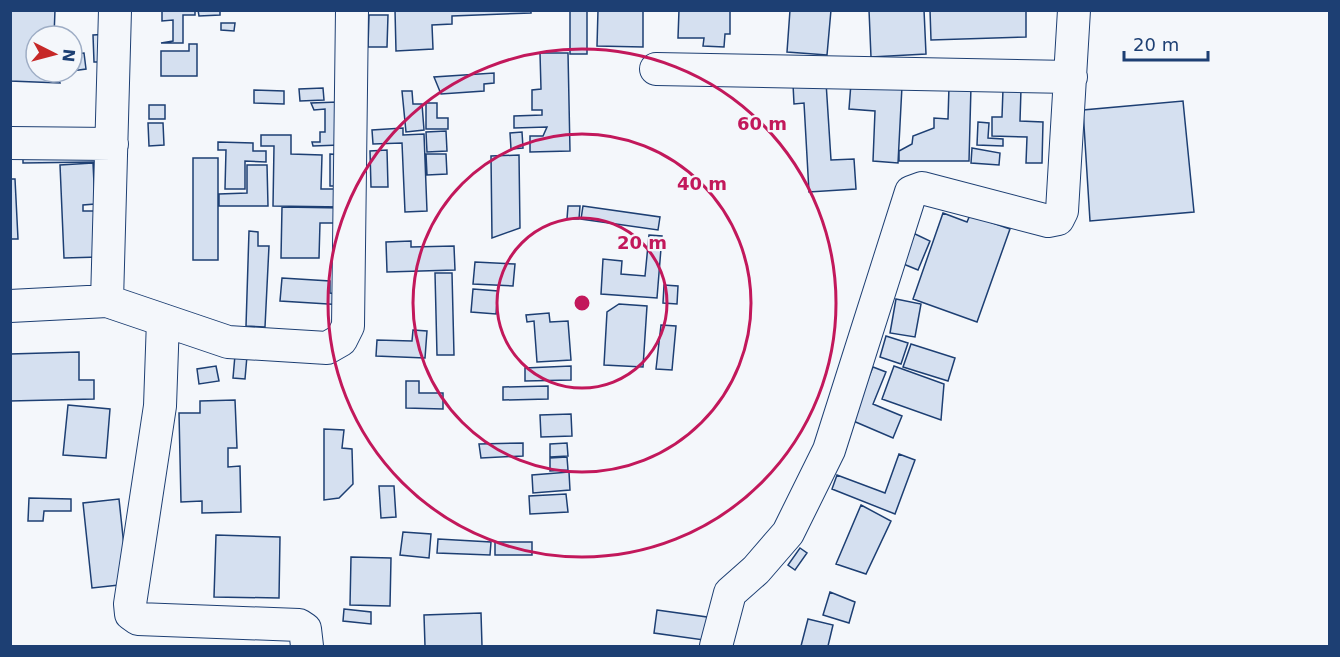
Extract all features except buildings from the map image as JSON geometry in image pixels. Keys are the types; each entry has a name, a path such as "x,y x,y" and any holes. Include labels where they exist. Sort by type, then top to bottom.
{"street":[{"path":"107,301 115,10"},
{"path":"10,306 107,301 228,342 327,348 341,340 348,326 352,10"},
{"path":"716,646 730,593 756,570 788,533 829,450 912,192 922,188 1048,220 1058,219 1062,211 1074,10"},
{"path":"656,69 1071,77"},
{"path":"10,143 112,144"},
{"path":"163,320 160,406 130,604 131,614 138,619 299,625 305,629 307,646"}]}
